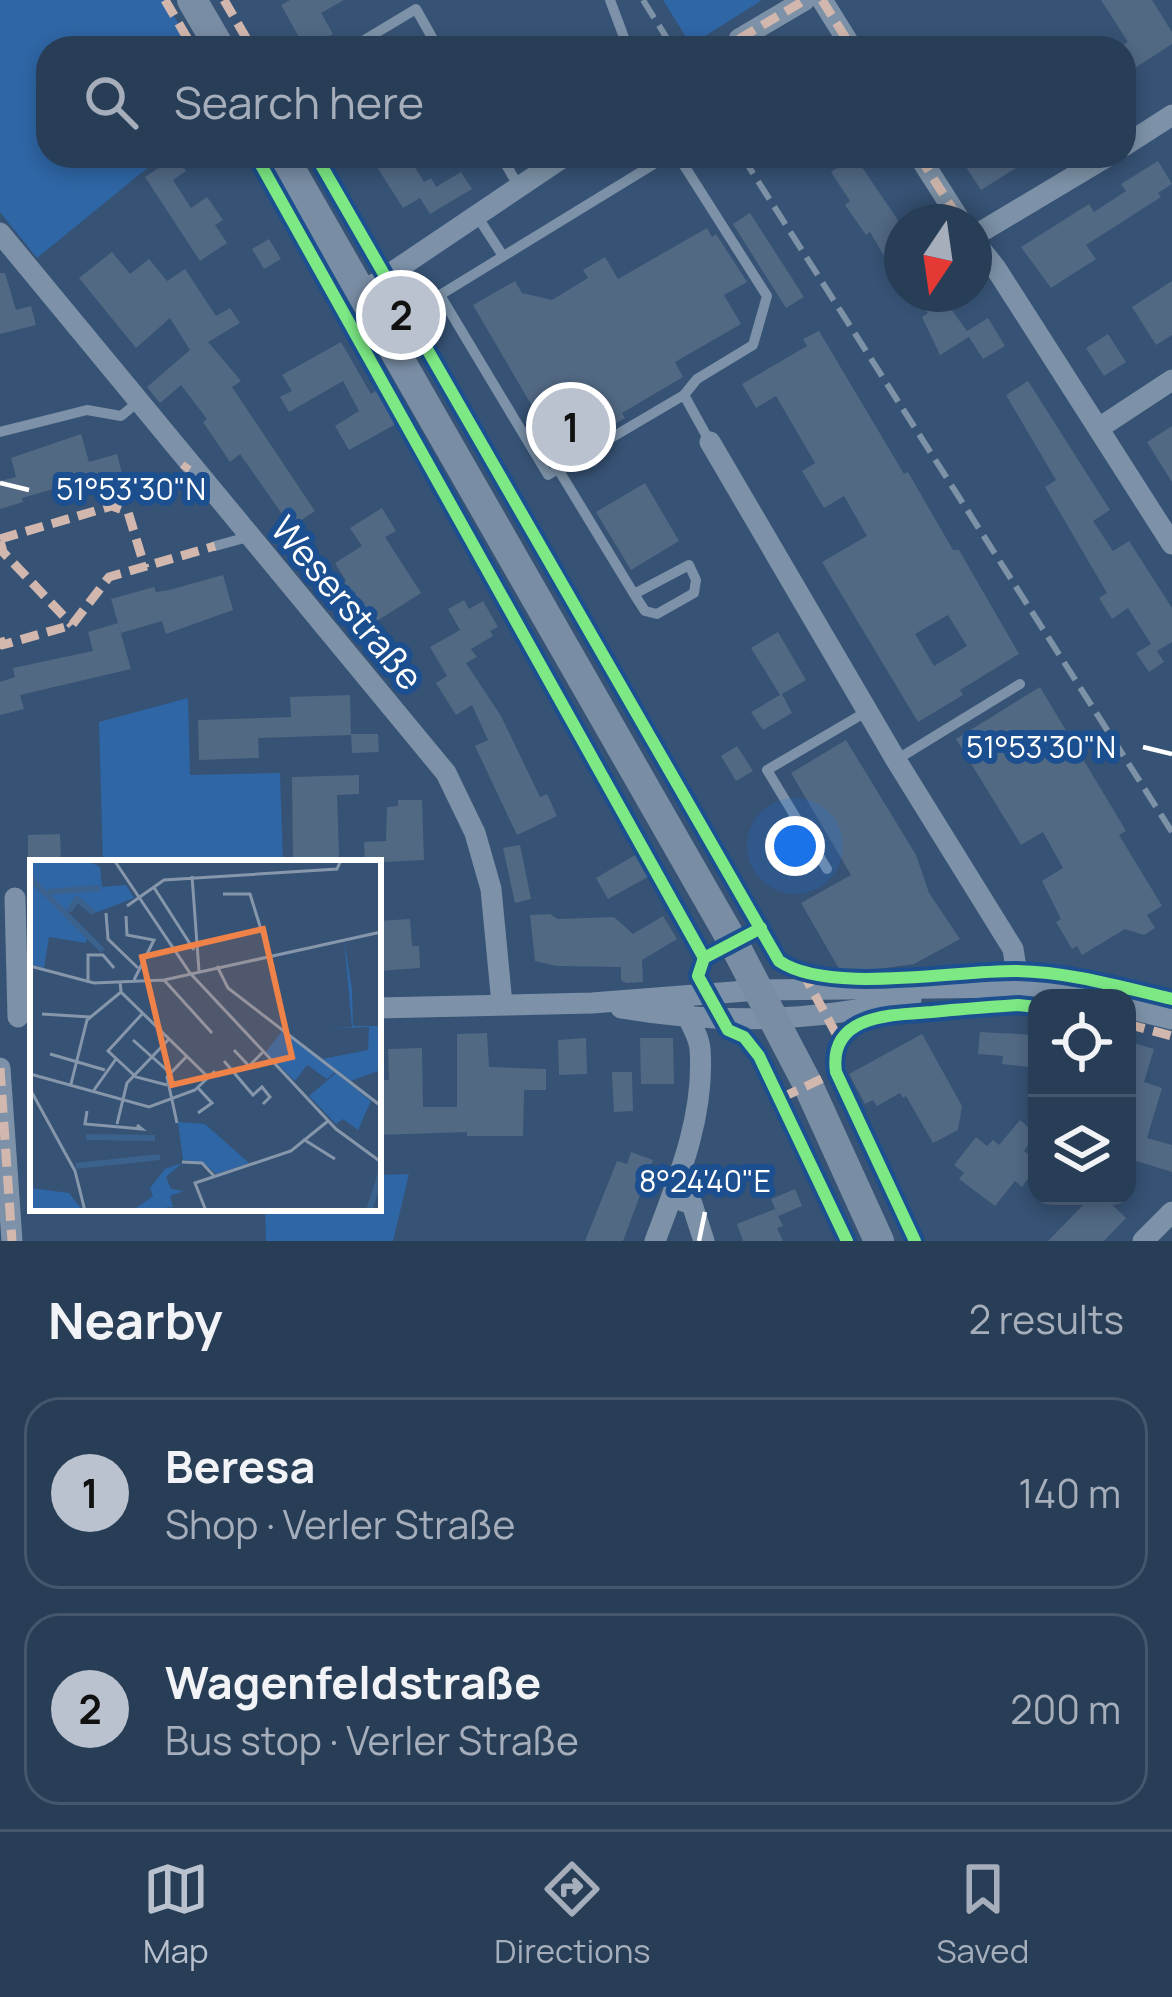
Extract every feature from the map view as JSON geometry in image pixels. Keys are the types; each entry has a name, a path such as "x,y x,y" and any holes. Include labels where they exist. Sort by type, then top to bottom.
{"main road":[{"path":"192,0 213,36"},
{"path":"290,168 759,990 879,1241"}],"street":[{"path":"744,36 805,0"},
{"path":"822,0 844,36"},
{"path":"1136,140 1169,124"},
{"path":"363,292 547,168"},
{"path":"927,168 950,204"},
{"path":"992,228 1089,168"},
{"name":"Weserstraße","path":"0,233 446,773 475,833 491,889 502,1004"},
{"path":"992,263 1172,544"},
{"path":"1099,428 1172,380"},
{"path":"710,442 1013,949 1019,987"},
{"path":"15,898 17,1017"},
{"path":"381,1008 592,1003 759,990 1031,989"},
{"path":"592,1003 687,1017 775,1020 835,1015 953,990"},
{"path":"655,1241 691,1142 696,1111 700,1045 677,994"},
{"path":"1136,1010 1172,1019"},
{"path":"0,1068 13,1241"},
{"path":"672,1197 692,1204 704,1241"},
{"path":"1144,1241 1172,1213"}],"lane":[{"path":"610,0 624,36"},
{"path":"371,36 416,9 431,36"},
{"path":"508,168 519,187"},
{"path":"647,168 440,295 548,475 684,395 697,379 753,346 767,296 686,168"},
{"path":"477,216 503,256"},
{"path":"684,395 710,442"},
{"path":"0,432 87,410 122,416 138,402"},
{"path":"558,469 634,594 645,611 657,614 694,593 696,580 688,565 634,594"},
{"path":"215,546 248,537"},
{"path":"896,760 1020,684"},
{"path":"827,869 767,770 868,711"}],"shaded area":[{"path":"0,0 164,0 186,36 36,36 36,168 147,168 37,258 0,212"},
{"path":"663,0 762,0 705,36 685,36"},
{"path":"188,698 190,775 280,773 283,860 103,860 99,722"},
{"path":"409,1174 393,1241 266,1241 265,1211 381,1211 381,1175"}],"building":[{"path":"290,0 344,0 321,13 333,34 329,36 298,36 281,5"},
{"path":"1101,0 1152,0 1172,32 1172,44 1136,67 1136,36 1124,36"},
{"path":"1158,161 1172,184 1158,193 1161,197 1086,245 1096,259 1051,288 1021,247 1089,204 1094,212 1126,191 1121,184"},
{"path":"158,168 184,168 173,180 191,208 207,197 223,220 215,225 227,243 200,261 145,177"},
{"path":"378,168 415,168 424,182 431,178 436,187 461,172 472,189 430,214 420,198 403,208"},
{"path":"837,168 862,168 887,204 884,256 845,205 850,201 831,172"},
{"path":"967,168 1016,168 981,190"},
{"path":"750,213 804,297 786,308 733,224"},
{"path":"707,228 712,237 716,234 747,282 724,295 741,324 675,362 683,377 566,453 537,403 532,406 473,305 515,281 522,293 552,300 588,278 583,270 605,257 618,279"},
{"path":"269,239 281,259 264,269 252,249"},
{"path":"112,252 130,274 149,259 167,281 185,269 216,316 230,308 240,323 208,342 241,381 232,387 315,511 291,527 240,454 230,462 203,422 207,419 181,385 160,403 147,387 190,350 170,318 136,348 79,278"},
{"path":"0,273 5,273 16,310 31,306 36,325 0,334"},
{"path":"1172,281 1172,335 1156,345 1132,307"},
{"path":"953,312 967,331 988,318 1005,346 983,359 969,337 940,355 922,317"},
{"path":"819,331 904,474 908,472 953,550 959,550 1019,654 918,722 822,562 867,536 844,496 824,508 802,471 815,463 776,396 756,408 742,384 807,346 803,339","holes":["948,615 967,646 934,666 915,634"]},
{"path":"1108,334 1126,362 1104,376 1086,348"},
{"path":"341,342 371,394 377,390 396,424 349,450 335,426 359,411 343,381 289,412 280,397 292,391 282,375"},
{"path":"1028,381 1110,510 1093,521 1113,551 1129,541 1172,608 1172,642 1157,651 1164,662 1149,672 1136,653 1151,644 1128,608 1112,619 1099,598 1107,593 1045,487 1056,480 1006,395"},
{"path":"1172,426 1172,482 1147,442"},
{"path":"81,434 89,462 117,454 124,481 84,492 81,481 0,509 0,481 16,477 11,458"},
{"path":"645,483 679,541 631,570 596,512"},
{"path":"382,508 396,531 385,537 421,593 369,626 337,587 346,581 335,563 362,546 350,528"},
{"path":"223,575 233,610 166,634 162,621 121,633 111,599"},
{"path":"464,600 469,609 483,601 498,627 490,631 493,636 471,649 477,657 466,663 501,716 540,797 547,794 557,816 517,835 475,746 488,740 472,705 456,715 436,683 447,676 430,647 460,630 448,609"},
{"path":"118,623 131,669 20,695 24,709 0,715 0,682 15,677 13,668 93,651 88,632"},
{"path":"778,632 806,680 782,694 792,713 763,730 751,712 780,695 751,648"},
{"path":"1040,687 1126,831 1119,835 1162,906 1147,915 1155,928 1144,935 1125,929 1082,955 1077,946 1072,949 1056,922 1061,919 1042,881 1063,868 1043,832 1021,845 956,739"},
{"path":"350,695 351,735 258,738 259,758 199,760 198,720 291,717 290,697"},
{"path":"351,734 378,734 379,752 352,753"},
{"path":"846,740 916,855 929,893 960,939 914,964 842,974 801,903 851,875 791,773"},
{"path":"737,746 753,771 736,781 721,756"},
{"path":"359,775 359,794 337,795 339,857 293,860 292,777"},
{"path":"398,800 422,800 424,860 365,860 364,842 386,841 387,807 398,806"},
{"path":"60,834 61,860 28,863 28,835"},
{"path":"520,845 531,899 515,903 503,848"},
{"path":"642,851 655,873 608,899 596,878"},
{"path":"550,914 558,919 614,917 633,934 663,916 677,939 642,960 643,982 626,983 621,980 621,967 535,961 530,915"},
{"path":"410,919 420,968 381,971 381,921"},
{"path":"980,1032 1028,1035 1028,1067 1002,1064 1003,1056 978,1054"},
{"path":"487,1033 489,1067 546,1069 546,1090 524,1090 523,1136 381,1135 381,1080 389,1080 388,1049 422,1048 423,1107 457,1107 457,1034"},
{"path":"922,1034 962,1106 958,1130 933,1143 906,1096 900,1093 877,1106 873,1100 865,1104 849,1074"},
{"path":"586,1038 587,1074 559,1075 558,1040"},
{"path":"640,1038 673,1038 674,1084 641,1084"},
{"path":"1136,1044 1154,1049 1144,1082 1162,1088 1147,1138 1172,1145 1172,1172 1136,1161"},
{"path":"612,1072 632,1072 633,1111 614,1112"},
{"path":"1020,1120 1028,1127 1024,1151 1028,1179 1022,1187 1015,1181 995,1206 959,1179 964,1173 954,1165 976,1137 987,1146 993,1140 999,1145"},
{"path":"631,1152 653,1160 623,1241 585,1241 617,1161 627,1164"},
{"path":"795,1189 802,1206 778,1216 771,1199"},
{"path":"1083,1205 1112,1205 1126,1218 1104,1241 1048,1241"},
{"path":"775,1209 783,1226 777,1228 783,1241 743,1241 737,1224"}],"railway":[{"path":"643,0 666,36"},
{"path":"750,168 1172,832"}],"marked path":[{"path":"165,0 186,36"},
{"path":"224,0 245,36"},
{"path":"744,36 805,0"},
{"path":"822,0 844,36"},
{"path":"927,168 950,204"},
{"path":"168,492 188,464"},
{"path":"0,539 112,506 128,512 145,568"},
{"path":"0,541 3,552 72,625"},
{"path":"0,638 2,645 72,625 109,577 215,546"},
{"path":"802,971 840,1041"},
{"path":"1136,1026 1172,1036"},
{"path":"0,1068 12,1241"},
{"path":"781,1098 836,1072"}],"cycle path":[{"path":"263,168 704,958"},
{"path":"323,168 779,961 801,971 860,979 1037,972 1172,999"},
{"path":"761,928 704,958 698,976 728,1030 744,1037 759,1056 847,1241"},
{"path":"915,1241 836,1072 842,1039 852,1028 882,1017 1028,1006"}],"place":[{"name":"Wagenfeldstraße","path":"401,315"},
{"name":"Beresa","path":"571,427"}]}
